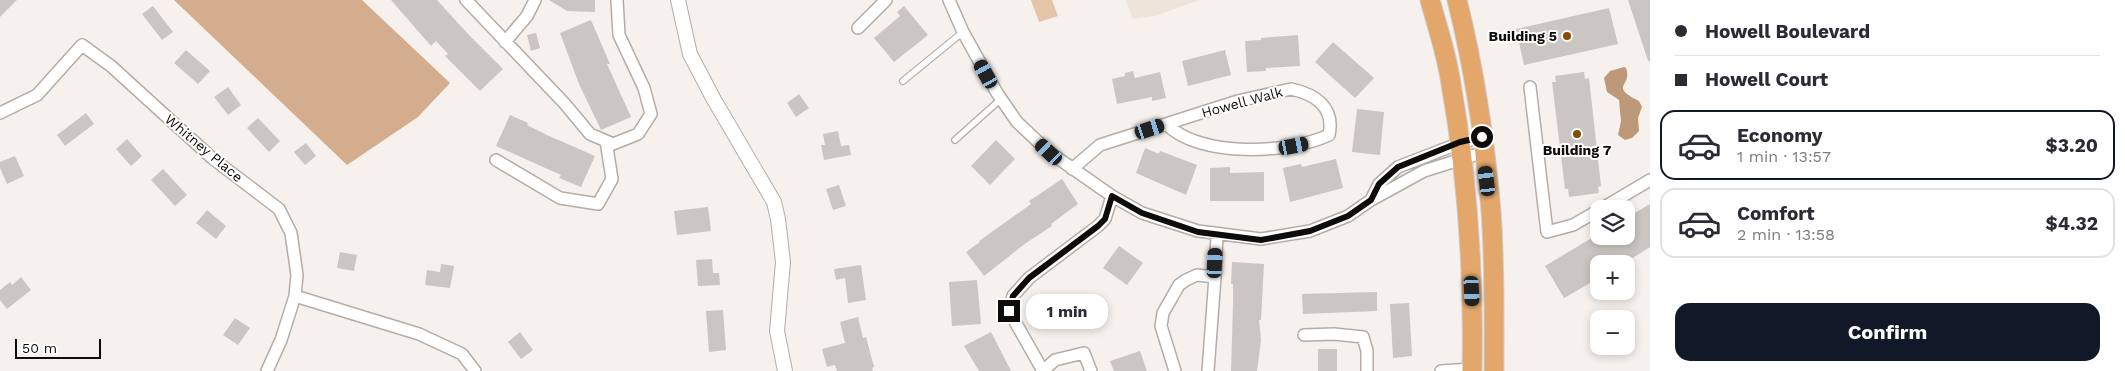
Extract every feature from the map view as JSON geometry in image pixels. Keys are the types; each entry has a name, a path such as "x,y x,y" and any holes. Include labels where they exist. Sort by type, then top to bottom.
{"highway":[{"path":"1430,0 1450,76 1460,150 1470,252 1472,370"},
{"path":"1457,0 1474,84 1491,211 1495,300 1494,371"}],"street":[{"path":"466,0 565,104 590,134 613,144 638,134 651,114 644,88 618,35 617,0"},
{"path":"505,42 527,16 535,0"},
{"path":"678,0 690,54 713,98 774,202 783,262 777,331 785,371"},
{"path":"858,28 886,0"},
{"path":"949,0 963,32 1001,99 1017,122 1049,152 1112,196 1142,213 1198,232 1261,240 1310,231 1348,216 1371,200 1460,150"},
{"name":"Whitney Place","path":"0,113 37,95 82,45 111,66 212,158 279,209 290,233 297,275 295,296 281,340 267,371"},
{"path":"1530,87 1547,232 1573,226 1590,215"},
{"name":"Howell Walk","path":"1072,169 1100,145 1238,101 1291,89 1306,92 1319,102 1326,110 1331,126 1329,135 1318,140 1264,150 1239,149 1197,141 1185,137 1166,124"},
{"path":"496,160 560,198 598,204 612,179 606,141"},
{"path":"1371,200 1379,184 1398,167 1483,144"},
{"path":"1616,200 1650,180"},
{"path":"1091,371 1084,353 1055,360 1043,371 1009,311 1013,296 1029,278 1105,219 1112,196"},
{"path":"1208,371 1217,234"},
{"path":"1176,371 1161,326 1163,313 1179,285 1186,280 1197,275 1214,277"},
{"path":"295,296 419,334 462,354 475,371"},
{"path":"1304,335 1334,334 1363,337 1367,350 1367,371"},
{"path":"1441,371 1472,370"}],"lane":[{"path":"903,81 963,32"},
{"path":"955,140 1001,99"}],"shaded area":[{"path":"174,0 362,0 450,83 418,117 347,165"},
{"path":"1031,0 1052,0 1058,16 1039,22"},
{"path":"1126,0 1200,0 1155,16 1133,19"},
{"path":"1626,68 1627,79 1623,89 1639,101 1642,107 1638,118 1639,131 1632,138 1625,140 1618,135 1621,121 1619,100 1607,92 1604,78 1610,71"}],"building":[{"path":"0,0 17,0 0,17"},
{"path":"391,0 437,0 503,69 480,91 445,56 448,54 436,41 431,46"},
{"path":"549,0 595,0 595,12 567,11"},
{"path":"1628,0 1650,0 1650,61 1648,61"},
{"path":"153,6 173,32 162,40 142,14"},
{"path":"904,6 928,35 894,62 874,38 900,16 897,12"},
{"name":"Building 5","path":"1609,8 1618,44 1524,65 1516,29"},
{"path":"591,20 610,64 607,64 631,117 601,130 579,84 560,33"},
{"path":"536,33 540,48 531,51 527,35"},
{"path":"1298,35 1300,66 1266,68 1266,71 1247,72 1245,41"},
{"path":"1333,42 1374,78 1355,98 1315,62"},
{"path":"186,50 210,71 198,84 174,63"},
{"path":"1225,50 1231,75 1188,86 1182,61"},
{"path":"1133,71 1135,78 1160,72 1166,98 1152,101 1152,97 1117,104 1112,79 1125,76 1125,73"},
{"name":"Building 7","path":"1584,72 1585,79 1589,78 1601,186 1598,187 1599,193 1569,197 1568,189 1565,189 1552,82 1556,82 1555,76"},
{"path":"228,87 241,105 228,115 214,97"},
{"path":"799,94 809,108 796,117 787,103"},
{"path":"1357,109 1384,112 1380,155 1352,152"},
{"path":"86,113 94,124 65,146 57,135"},
{"path":"510,115 528,123 527,125 547,135 595,156 581,187 559,178 561,175 496,146"},
{"path":"258,118 280,141 269,152 247,128"},
{"path":"838,131 841,146 849,145 851,155 824,160 821,145 825,145 823,134"},
{"path":"127,139 142,156 131,166 116,149"},
{"path":"996,140 1015,159 990,185 971,166"},
{"path":"306,143 316,156 305,165 294,152"},
{"path":"1145,148 1159,154 1160,151 1197,165 1186,195 1136,173"},
{"path":"15,156 24,176 7,184 0,168 0,162"},
{"path":"1336,159 1343,188 1290,202 1283,168 1301,164 1302,167"},
{"path":"1230,167 1230,173 1264,172 1264,201 1210,201 1210,168"},
{"path":"163,169 187,195 175,206 151,180"},
{"path":"1062,179 1078,204 1051,224 1052,226 1026,243 984,276 966,252 1031,204 1029,201"},
{"path":"839,185 846,206 833,210 826,189"},
{"path":"1650,204 1650,247 1635,256 1590,255 1590,283 1564,298 1545,266 1590,239 1590,245 1635,245 1635,213"},
{"path":"708,207 711,231 677,235 674,211"},
{"path":"207,210 226,226 216,239 196,223"},
{"path":"1119,246 1143,263 1127,285 1103,268"},
{"path":"340,252 357,255 354,271 337,268"},
{"path":"712,259 713,273 719,273 720,285 698,286 696,260"},
{"path":"1232,262 1264,264 1261,320 1259,320 1261,340 1257,371 1231,371"},
{"path":"441,264 454,266 450,288 425,285 427,270 440,272"},
{"path":"861,265 866,300 848,303 845,278 836,280 834,269"},
{"path":"21,277 31,290 7,309 0,300 0,290 10,282 12,285"},
{"path":"977,280 981,324 952,326 949,282"},
{"path":"1377,292 1377,311 1303,314 1302,294"},
{"path":"1409,303 1412,356 1393,358 1390,304"},
{"path":"723,310 726,350 709,352 706,311"},
{"path":"858,317 863,338 866,337 874,367 872,368 873,371 837,371 835,365 827,367 822,349 845,343 840,322"},
{"path":"235,318 250,328 238,345 223,335"},
{"path":"520,332 533,350 521,359 508,342"},
{"path":"991,332 1011,371 979,371 964,346"},
{"path":"1318,349 1337,349 1337,371 1318,371"},
{"path":"1140,351 1147,371 1114,371 1110,361"}],"place":[{"name":"Building 5","path":"1567,36"},
{"name":"Building 7","path":"1577,134"}],"route":[{"path":"1009,311 1013,296 1029,278 1105,219 1112,196 1142,213 1198,232 1261,240 1310,231 1348,216 1371,200 1379,184 1398,167 1460,142 1482,137"}]}
